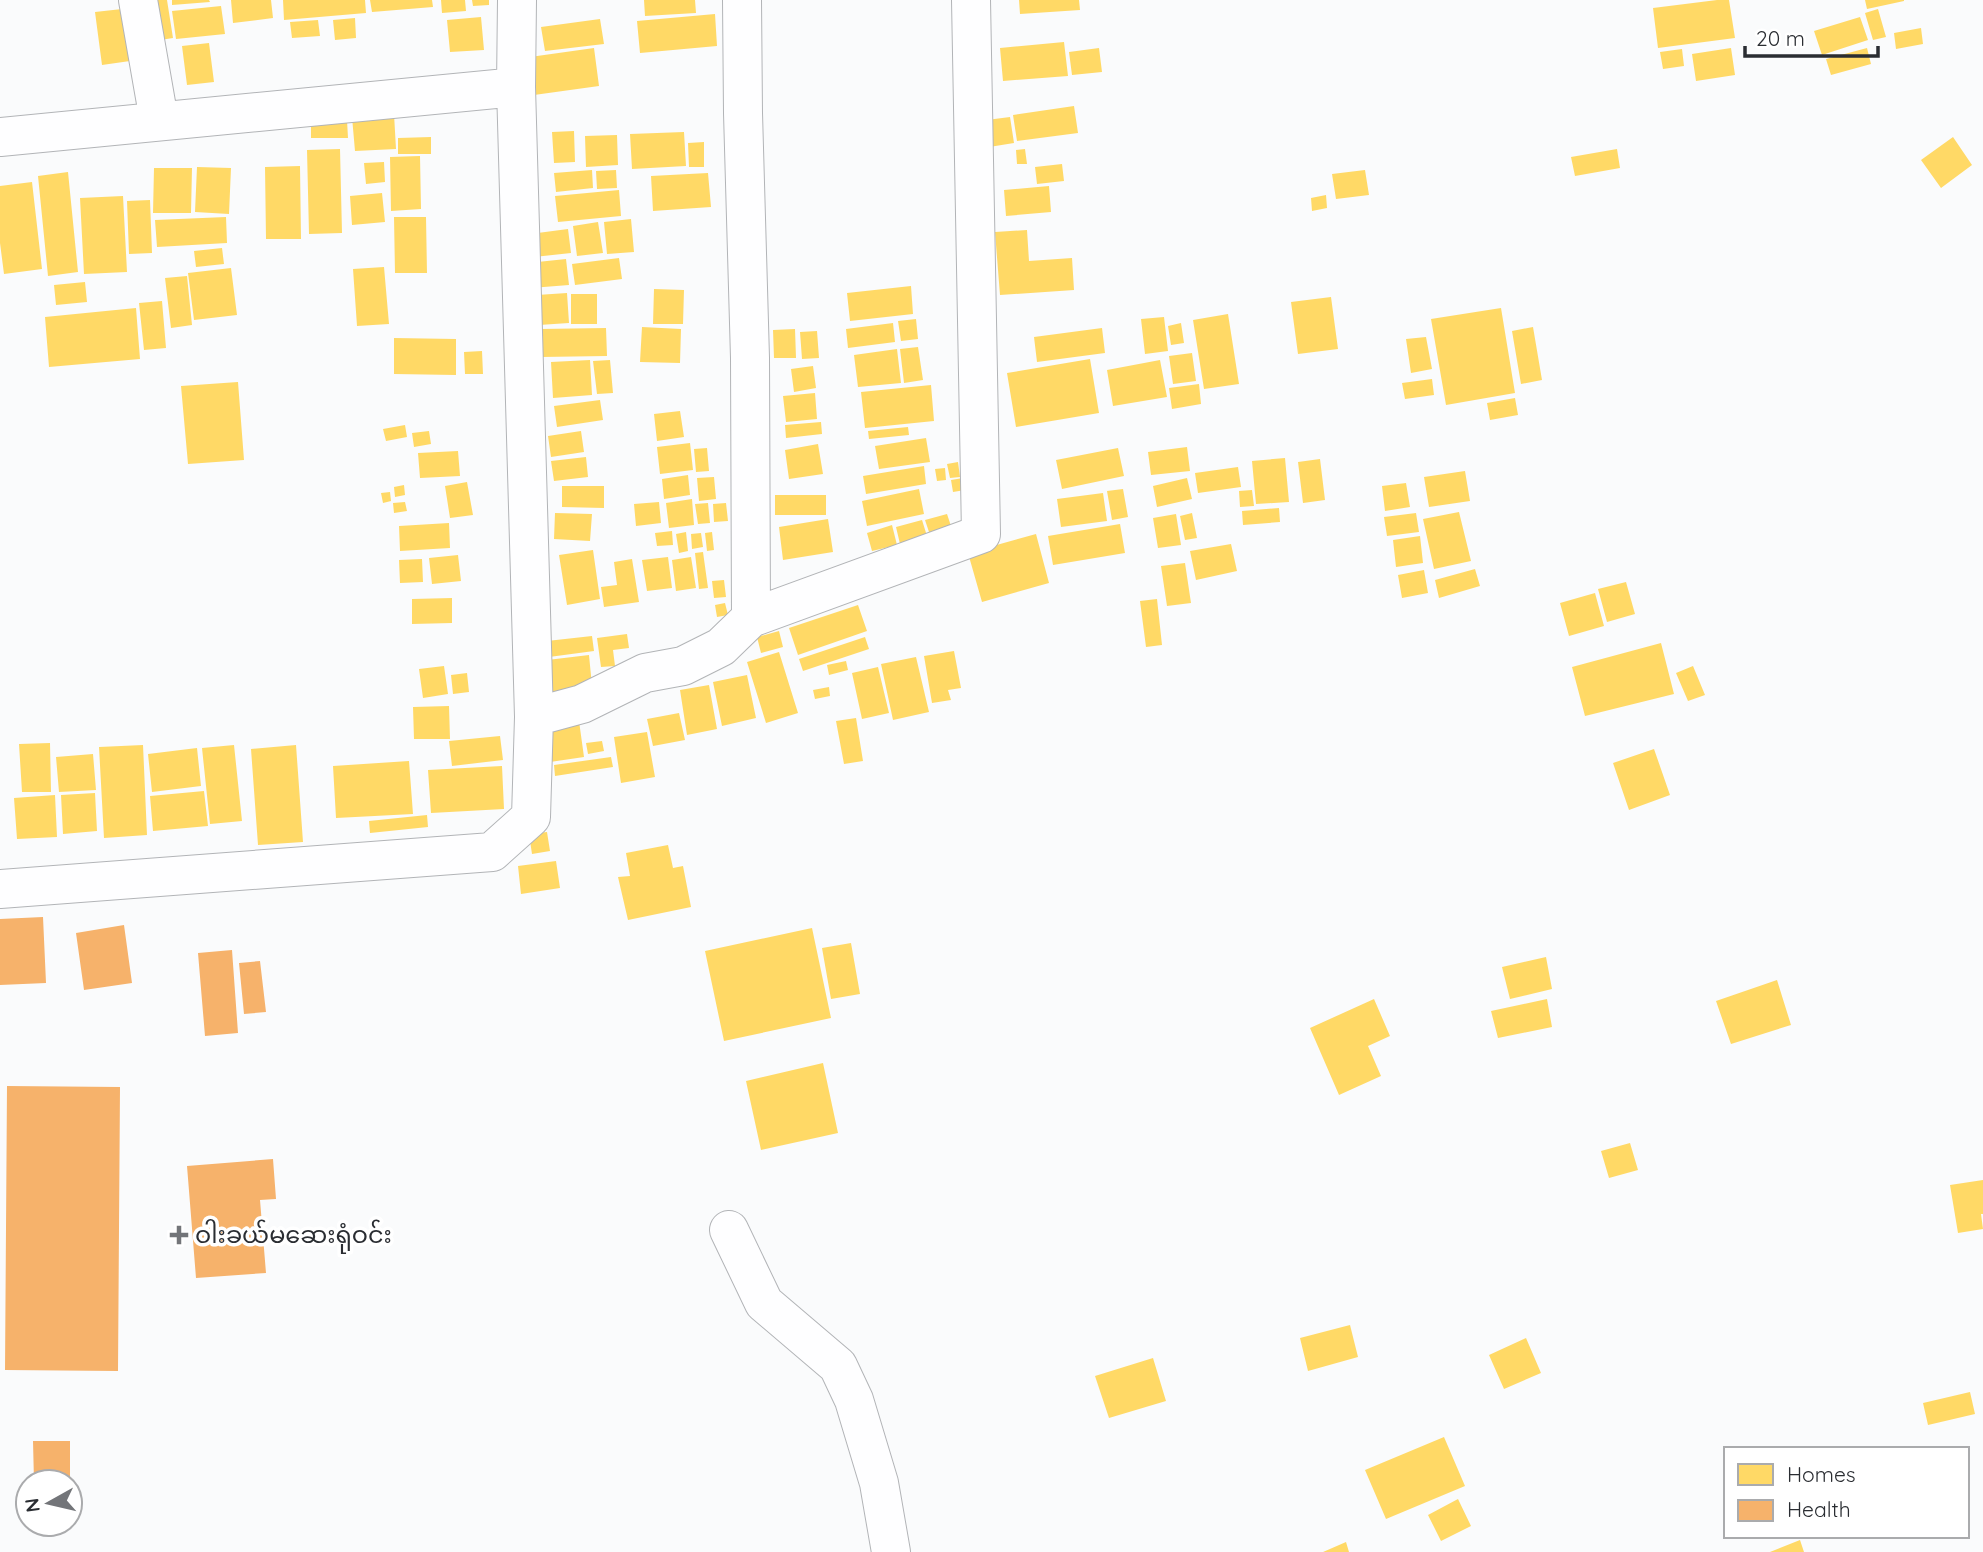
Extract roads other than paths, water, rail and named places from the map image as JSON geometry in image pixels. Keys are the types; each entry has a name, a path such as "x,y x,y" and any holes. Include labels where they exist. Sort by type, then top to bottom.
{"street":[{"path":"138,0 159,120"},
{"path":"0,889 492,852 531,817 534,718 516,87 517,0"},
{"path":"742,0 750,358 751,618"},
{"path":"534,718 582,704 645,673 683,666 721,647 751,618 981,534 971,0"},
{"path":"0,136 516,87"},
{"path":"729,1230 764,1303 838,1366 854,1400 879,1483 891,1552"}],"place":[{"name":"ဝါးခယ်မဆေးရုံဝင်း","path":"179,1235"}]}
